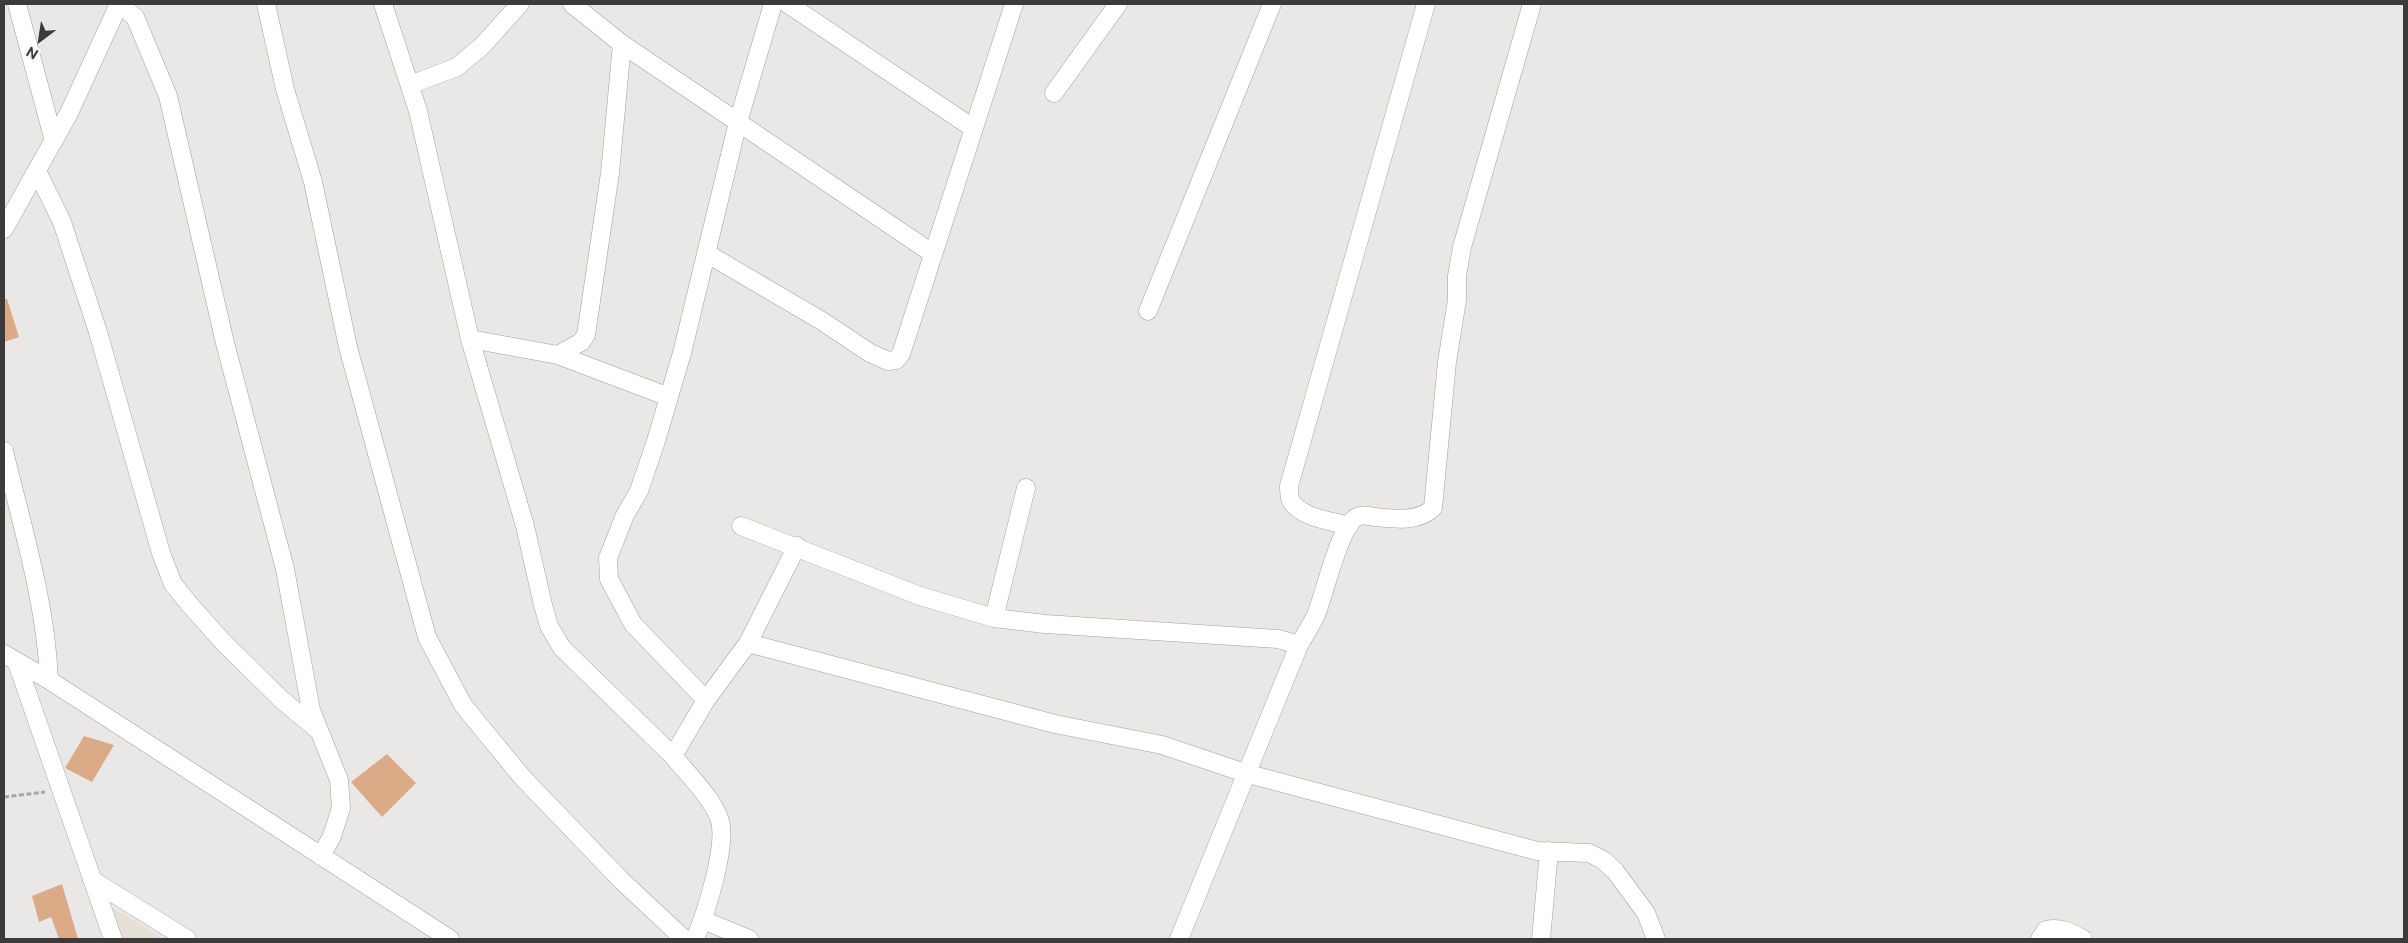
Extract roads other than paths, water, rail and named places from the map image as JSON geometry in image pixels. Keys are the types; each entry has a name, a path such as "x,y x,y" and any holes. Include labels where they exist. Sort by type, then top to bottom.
{"street":[{"path":"17,4 54,141"},
{"path":"4,229 54,141 119,4 135,17 168,96 225,343 285,569 312,710 340,780 340,808 332,836 321,856"},
{"path":"266,4 285,89 313,182 348,347 427,636 463,704 522,777 622,881 684,939"},
{"path":"383,4 418,111 470,339 525,526 550,626 562,648 673,756 712,805 720,819 719,855 703,920 695,939"},
{"path":"410,85 457,67 482,46 520,4"},
{"path":"572,4 622,44 932,253"},
{"path":"706,700 633,624 609,579 608,558 625,515 639,491 669,397 738,122 773,4"},
{"path":"788,4 973,128"},
{"path":"1054,93 1118,4"},
{"path":"1148,311 1272,4"},
{"path":"1348,526 1308,514 1296,507 1290,500 1289,486 1426,4"},
{"path":"1179,939 1245,773 1299,645 1316,615 1331,568 1348,526 1355,517 1363,515 1405,518 1426,515 1433,508 1446,372 1457,300 1457,276 1462,247 1532,4"},
{"path":"706,253 822,321 870,353 888,361 896,360 901,354 1010,5"},
{"path":"558,355 580,342 586,335 610,173 622,44"},
{"path":"37,171 65,231 98,332 158,544 173,584 224,643 282,700 320,732"},
{"path":"470,339 558,355 669,397"},
{"path":"4,451 42,615 48,649 49,680"},
{"path":"994,618 1026,488"},
{"path":"741,526 797,546 920,596 994,618 1045,624 1278,639 1299,645"},
{"path":"673,756 706,700 748,642 797,546"},
{"path":"748,642 1054,724 1162,745 1245,773 1537,851 1589,853 1603,860 1615,871 1646,913 1656,939"},
{"path":"11,659 49,680 450,939"},
{"path":"11,659 61,790 113,939"},
{"path":"1541,939 1549,851"},
{"path":"92,880 186,939"},
{"path":"703,920 749,939"},
{"path":"2040,939 2046,930 2055,928 2070,932 2083,939"}]}
